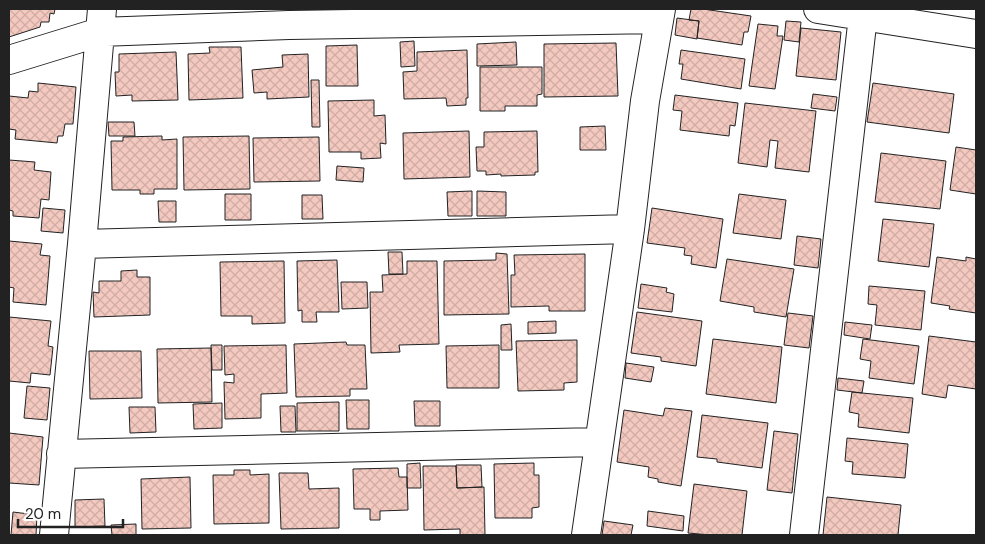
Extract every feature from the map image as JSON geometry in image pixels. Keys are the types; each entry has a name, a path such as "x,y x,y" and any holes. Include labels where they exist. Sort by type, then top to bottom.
{"street":[{"path":"818,9 976,34"},
{"path":"9,60 101,20 660,14 645,102 630,229 586,535"},
{"path":"804,535 863,16"},
{"path":"54,535 101,20"},
{"path":"82,244 630,229"},
{"path":"61,454 599,442"}],"building":[{"path":"9,9 55,9 54,14 50,13 49,22 41,22 40,27 9,37"},
{"path":"691,9 751,16 748,32 744,32 742,45 697,38 699,21 689,20"},
{"path":"677,18 699,21 697,39 675,35"},
{"path":"786,21 801,22 799,42 784,40"},
{"path":"758,24 778,26 777,36 783,36 775,89 749,86"},
{"path":"801,28 841,32 836,80 796,76"},
{"path":"414,41 415,66 401,67 400,42"},
{"path":"516,42 517,65 477,66 477,44"},
{"path":"616,43 618,96 544,97 544,44"},
{"path":"357,45 358,86 326,86 326,46"},
{"path":"209,47 241,47 243,98 189,100 188,54 210,53"},
{"path":"467,50 468,98 466,98 466,105 447,106 446,98 404,99 403,72 417,71 417,52"},
{"path":"681,50 745,59 741,89 681,79 683,64 679,64"},
{"path":"176,52 178,100 132,101 132,95 116,96 115,72 119,72 119,54"},
{"path":"308,54 309,97 267,99 267,92 254,93 252,70 283,67 282,55"},
{"path":"480,67 542,67 542,94 537,95 537,106 505,106 505,111 480,111"},
{"path":"311,80 319,80 320,127 312,127"},
{"path":"38,83 76,87 73,124 65,124 63,136 58,136 57,143 15,139 16,130 9,129 9,96 28,98 29,91 38,92"},
{"path":"873,83 954,94 949,133 867,122"},
{"path":"813,94 837,97 835,111 811,108"},
{"path":"675,95 738,103 735,126 730,125 729,136 680,130 682,111 673,110"},
{"path":"374,100 374,116 385,115 386,144 380,143 381,158 361,159 361,152 329,152 328,101"},
{"path":"745,103 816,111 809,172 775,168 778,141 770,140 767,167 738,163"},
{"path":"108,122 134,122 135,136 109,136"},
{"path":"605,126 606,150 580,150 580,127"},
{"path":"469,131 470,177 404,179 403,133"},
{"path":"537,131 538,172 535,172 535,175 486,175 486,171 477,171 476,147 484,147 484,132"},
{"path":"162,136 162,140 177,139 177,189 154,189 154,194 140,194 140,190 112,190 111,141 123,141 123,137"},
{"path":"249,136 250,189 184,190 183,137"},
{"path":"319,137 320,181 254,182 253,138"},
{"path":"956,147 976,150 976,194 950,190"},
{"path":"881,153 946,161 940,209 875,202"},
{"path":"9,160 35,162 34,170 51,172 49,200 41,199 39,218 13,216 13,211 9,210"},
{"path":"337,166 364,168 363,182 336,180"},
{"path":"472,191 472,216 448,216 447,192"},
{"path":"477,191 506,192 506,216 477,216"},
{"path":"225,194 251,194 251,220 225,220"},
{"path":"739,194 786,200 781,239 733,233"},
{"path":"302,195 322,195 323,219 302,219"},
{"path":"158,201 176,201 176,222 159,222"},
{"path":"43,208 65,210 63,233 41,231"},
{"path":"652,208 723,219 716,268 691,264 692,256 684,255 685,248 647,243"},
{"path":"883,219 934,224 929,267 878,261"},
{"path":"797,236 821,239 818,268 794,265"},
{"path":"9,241 42,244 40,255 50,256 46,305 13,302 14,288 9,287"},
{"path":"388,252 402,252 403,274 389,274"},
{"path":"496,253 507,254 509,314 444,315 444,261 496,260"},
{"path":"585,254 585,311 549,311 549,306 511,307 511,275 515,275 514,255"},
{"path":"937,257 966,261 966,257 976,259 976,313 949,309 950,306 931,303"},
{"path":"727,259 794,269 786,317 754,312 754,307 720,301"},
{"path":"337,260 339,312 316,312 317,322 302,322 302,310 298,311 297,261"},
{"path":"284,261 285,323 252,324 252,316 221,316 220,262"},
{"path":"407,261 437,261 439,344 399,345 400,352 371,353 370,292 383,292 382,275 407,274"},
{"path":"137,270 137,277 150,277 150,315 94,317 93,292 99,293 99,281 121,281 121,271"},
{"path":"341,282 367,282 368,308 342,309"},
{"path":"641,284 667,288 666,292 674,294 672,312 638,308"},
{"path":"869,286 925,291 921,330 875,325 877,305 868,304"},
{"path":"637,312 702,321 696,366 661,361 661,357 631,353"},
{"path":"788,313 813,316 809,348 784,345"},
{"path":"9,317 51,321 48,346 53,347 50,375 31,373 30,383 9,381"},
{"path":"556,321 556,333 528,334 528,322"},
{"path":"845,322 872,325 870,339 844,335"},
{"path":"511,324 512,350 501,350 501,325"},
{"path":"929,336 976,342 976,389 948,385 946,398 922,394"},
{"path":"713,339 782,347 776,403 706,394"},
{"path":"863,339 919,346 914,384 869,378 871,361 860,359"},
{"path":"577,340 577,382 564,383 564,390 518,391 516,341"},
{"path":"346,342 347,345 365,345 367,389 350,389 350,396 296,397 294,344"},
{"path":"211,345 222,345 222,370 212,370"},
{"path":"286,345 287,393 261,394 261,418 225,419 224,382 234,383 234,374 225,375 224,346"},
{"path":"499,345 499,388 447,388 446,346"},
{"path":"211,348 212,402 158,403 157,349"},
{"path":"89,351 141,351 142,398 90,399"},
{"path":"626,363 654,367 651,382 625,378"},
{"path":"838,378 864,381 862,393 837,390"},
{"path":"27,386 50,388 47,420 24,418"},
{"path":"852,392 913,398 909,433 858,427 859,414 849,412"},
{"path":"346,400 369,400 369,429 347,429"},
{"path":"414,401 440,401 440,426 415,426"},
{"path":"339,402 339,431 297,431 297,403"},
{"path":"222,403 222,428 194,429 193,404"},
{"path":"280,406 295,406 296,432 281,432"},
{"path":"129,407 155,407 156,432 130,433"},
{"path":"665,408 692,411 681,486 658,482 658,479 648,477 649,467 617,462 624,410 663,416"},
{"path":"702,415 768,423 762,468 717,462 717,459 697,457"},
{"path":"774,431 798,434 792,493 767,490"},
{"path":"9,433 43,437 39,485 9,483"},
{"path":"847,438 908,444 905,478 852,474 853,462 845,461"},
{"path":"420,463 421,488 407,488 407,464"},
{"path":"534,463 534,475 539,475 539,507 532,508 532,518 495,518 494,464"},
{"path":"456,465 481,465 482,487 457,488"},
{"path":"423,466 456,466 457,488 484,487 485,535 460,535 460,529 424,530"},
{"path":"398,468 399,477 407,477 408,510 380,511 380,520 370,520 370,509 354,509 353,469"},
{"path":"234,470 250,470 250,475 269,474 269,523 214,524 213,475 234,475"},
{"path":"279,473 308,473 309,489 339,488 339,528 281,529"},
{"path":"190,477 191,528 142,529 141,479"},
{"path":"694,484 747,491 742,535 688,533"},
{"path":"827,497 901,505 898,535 823,535"},
{"path":"104,499 105,526 75,527 75,500"},
{"path":"648,511 684,516 683,531 647,526"},
{"path":"13,512 37,515 36,535 11,535"},
{"path":"604,521 633,525 631,535 602,535"},
{"path":"136,524 136,535 112,535 111,525"}]}
